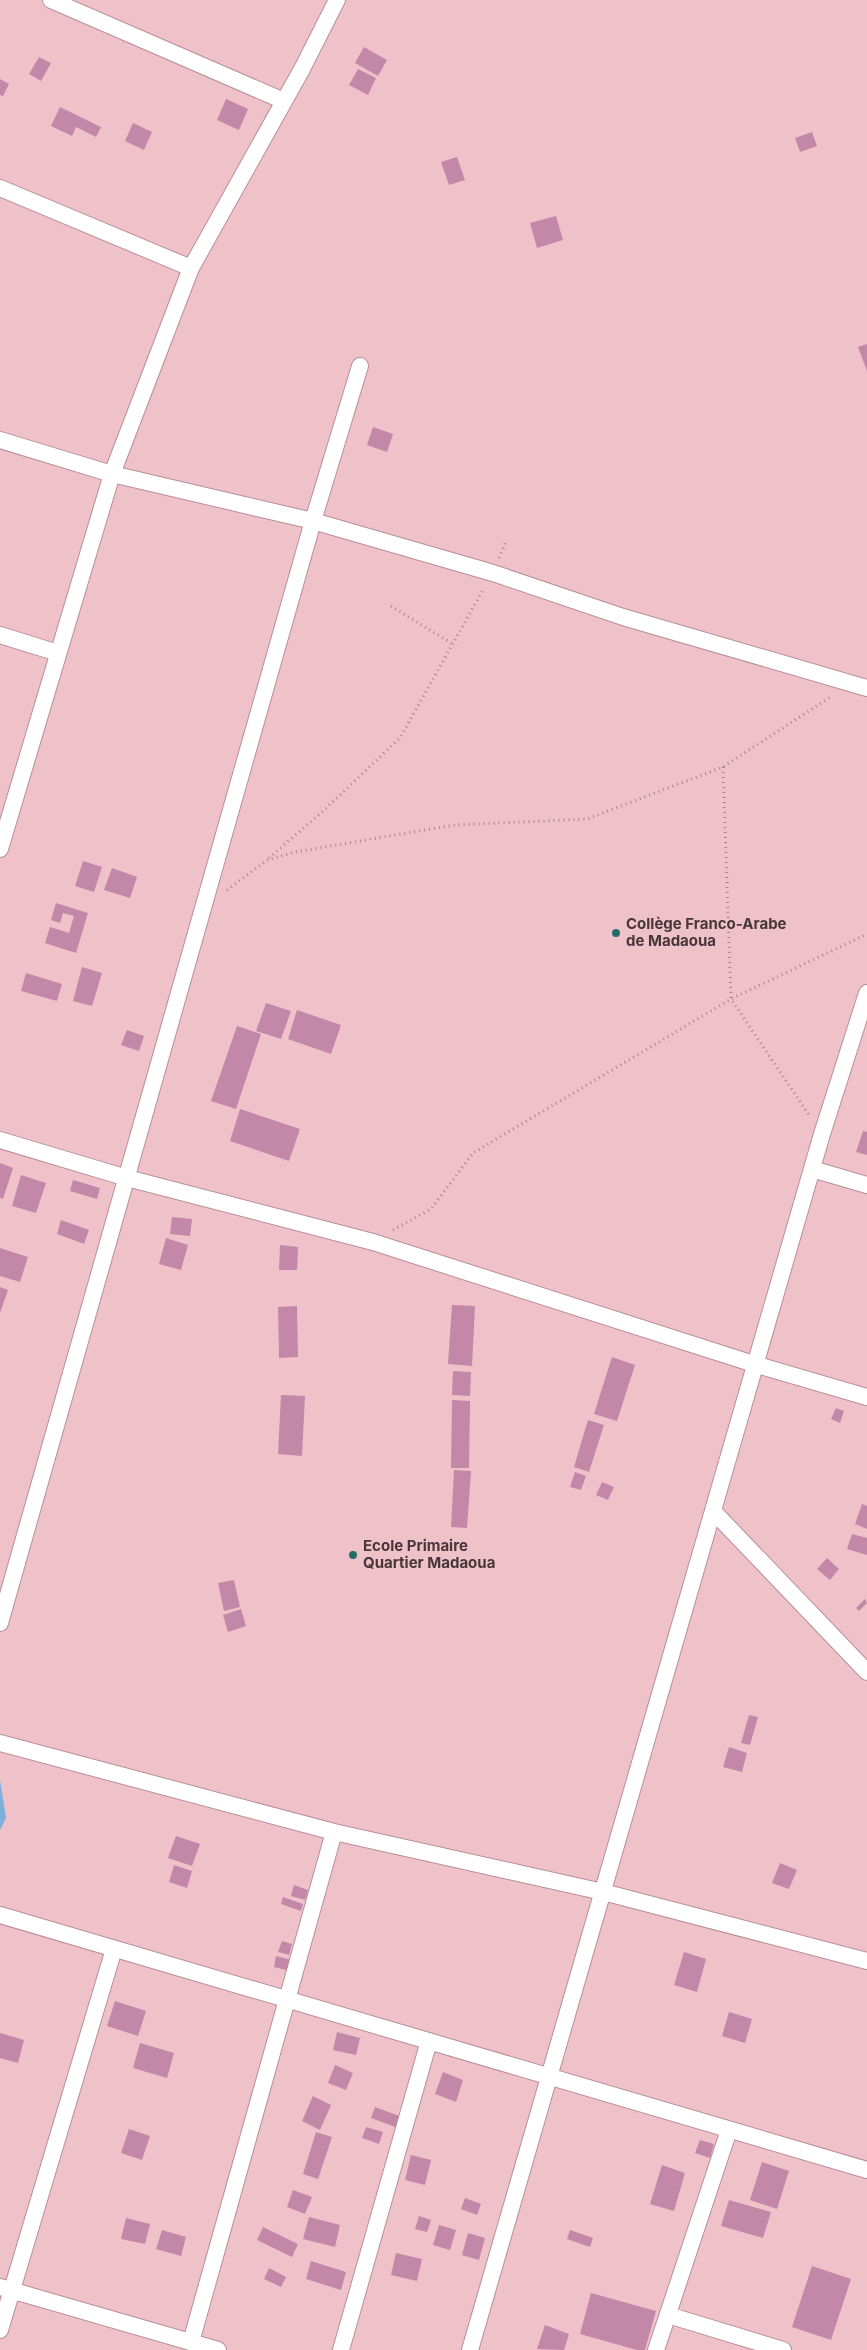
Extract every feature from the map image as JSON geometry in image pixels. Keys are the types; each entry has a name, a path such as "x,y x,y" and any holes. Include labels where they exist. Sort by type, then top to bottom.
{"street":[{"path":"51,0 284,101"},
{"path":"0,850 112,474 192,268 337,0"},
{"path":"0,188 192,268"},
{"path":"0,1623 205,907 313,521 360,366"},
{"path":"0,440 112,474 313,521 493,573 623,617 867,688"},
{"path":"0,635 58,653"},
{"path":"470,2350 757,1365 822,1134 867,993"},
{"path":"0,1140 128,1178 373,1242 757,1365 867,1397"},
{"path":"812,1169 867,1185"},
{"path":"714,1512 863,1661"},
{"path":"0,1743 334,1832 602,1892 867,1961"},
{"path":"191,2342 334,1832"},
{"path":"0,1916 867,2170"},
{"path":"0,2330 6,2289 114,1949"},
{"path":"341,2350 428,2042"},
{"path":"656,2350 729,2130"},
{"path":"6,2289 218,2350"},
{"path":"668,2315 783,2350"}],"path":[{"path":"205,907 267,860 322,812 400,738 451,643 493,573 506,542"},
{"path":"391,606 451,643"},
{"path":"267,860 295,852 454,825 586,819 723,767 851,684"},
{"path":"723,767 731,999 822,1134"},
{"path":"373,1242 431,1209 473,1153 731,999 867,934"}],"water":[{"path":"0,1780 6,1818 0,1830"}],"building":[{"path":"364,47 387,60 378,76 355,63"},
{"path":"39,57 51,63 41,81 29,74"},
{"path":"358,69 376,78 368,95 349,85"},
{"path":"0,79 9,84 3,96 0,95"},
{"path":"226,99 248,109 239,130 217,120"},
{"path":"60,107 101,127 96,137 76,127 72,136 51,126"},
{"path":"133,123 152,132 144,150 125,141"},
{"path":"812,132 817,146 800,152 795,138"},
{"path":"457,157 465,180 449,185 441,162"},
{"path":"556,216 563,240 537,248 530,223"},
{"path":"867,344 867,371 858,347"},
{"path":"373,427 393,434 387,452 367,445"},
{"path":"83,861 102,867 94,892 75,886"},
{"path":"112,868 137,877 130,898 104,890"},
{"path":"56,903 88,913 76,953 45,943 50,927 69,933 74,916 63,913 60,923 51,920"},
{"path":"82,967 102,973 92,1006 73,1001"},
{"path":"26,973 62,984 57,1001 21,991"},
{"path":"266,1003 291,1011 281,1039 256,1031"},
{"path":"297,1010 341,1025 331,1054 288,1039"},
{"path":"237,1026 261,1034 236,1109 211,1101"},
{"path":"127,1030 144,1036 139,1051 121,1045"},
{"path":"240,1109 300,1129 289,1161 230,1141"},
{"path":"863,1131 867,1132 867,1155 856,1152"},
{"path":"0,1163 13,1168 3,1199 0,1198"},
{"path":"21,1175 46,1183 36,1213 12,1206"},
{"path":"73,1180 100,1188 97,1199 70,1191"},
{"path":"172,1217 192,1219 190,1236 170,1234"},
{"path":"61,1220 89,1230 84,1244 57,1234"},
{"path":"166,1238 188,1245 181,1270 159,1264"},
{"path":"280,1245 298,1247 297,1270 279,1270"},
{"path":"0,1248 28,1257 20,1282 0,1276"},
{"path":"0,1287 8,1290 0,1313"},
{"path":"452,1305 475,1306 472,1366 448,1364"},
{"path":"297,1306 298,1357 279,1358 278,1307"},
{"path":"612,1357 635,1365 617,1421 594,1414"},
{"path":"453,1371 471,1372 470,1396 452,1395"},
{"path":"281,1395 305,1396 302,1456 278,1454"},
{"path":"452,1400 470,1401 469,1468 451,1468"},
{"path":"836,1408 844,1411 840,1423 831,1419"},
{"path":"588,1420 604,1425 589,1472 574,1467"},
{"path":"454,1470 471,1471 467,1528 451,1527"},
{"path":"575,1472 586,1476 581,1490 570,1487"},
{"path":"602,1482 614,1487 608,1500 596,1495"},
{"path":"862,1504 867,1506 867,1529 855,1524"},
{"path":"852,1534 867,1538 867,1555 847,1549"},
{"path":"827,1558 839,1569 830,1580 817,1569"},
{"path":"234,1580 240,1607 224,1611 218,1583"},
{"path":"865,1599 867,1603 859,1611 856,1608"},
{"path":"241,1609 246,1626 228,1632 223,1615"},
{"path":"749,1715 758,1717 750,1745 741,1743"},
{"path":"729,1747 747,1753 742,1772 723,1767"},
{"path":"176,1836 200,1844 192,1866 168,1858"},
{"path":"780,1863 797,1870 789,1889 772,1883"},
{"path":"174,1865 192,1871 187,1888 169,1882"},
{"path":"294,1885 308,1890 305,1900 291,1896"},
{"path":"283,1897 303,1904 301,1911 281,1904"},
{"path":"282,1941 292,1944 289,1955 278,1952"},
{"path":"684,1952 706,1959 697,1992 674,1985"},
{"path":"276,1956 292,1960 290,1971 274,1967"},
{"path":"115,2001 146,2011 138,2036 107,2026"},
{"path":"729,2012 752,2019 745,2043 722,2036"},
{"path":"337,2032 360,2038 356,2055 333,2050"},
{"path":"0,2033 24,2040 18,2063 0,2058"},
{"path":"140,2043 174,2053 167,2078 133,2068"},
{"path":"335,2065 353,2073 346,2090 328,2083"},
{"path":"443,2072 463,2080 456,2102 435,2094"},
{"path":"313,2096 331,2105 320,2130 302,2121"},
{"path":"375,2107 402,2117 398,2128 371,2118"},
{"path":"366,2127 383,2132 379,2144 362,2138"},
{"path":"129,2129 150,2136 142,2160 121,2153"},
{"path":"316,2132 332,2137 318,2179 303,2174"},
{"path":"700,2140 714,2144 710,2158 695,2153"},
{"path":"411,2155 431,2160 425,2185 405,2180"},
{"path":"762,2162 789,2171 777,2209 750,2200"},
{"path":"662,2165 685,2173 674,2211 650,2204"},
{"path":"293,2190 312,2197 305,2214 287,2207"},
{"path":"465,2198 481,2204 477,2215 461,2209"},
{"path":"729,2200 771,2212 763,2238 721,2226"},
{"path":"419,2216 431,2220 427,2232 415,2229"},
{"path":"309,2217 340,2225 335,2247 303,2239"},
{"path":"126,2218 150,2224 145,2244 121,2239"},
{"path":"439,2225 456,2230 450,2250 433,2245"},
{"path":"263,2227 298,2244 292,2257 257,2240"},
{"path":"162,2230 186,2237 181,2256 156,2249"},
{"path":"570,2230 593,2238 590,2247 567,2239"},
{"path":"468,2233 485,2238 479,2260 462,2255"},
{"path":"396,2253 422,2259 417,2281 391,2275"},
{"path":"311,2261 346,2272 341,2290 306,2279"},
{"path":"812,2266 851,2279 831,2340 792,2327"},
{"path":"269,2268 286,2277 281,2287 264,2279"},
{"path":"591,2293 656,2311 645,2350 637,2350 580,2334"},
{"path":"545,2325 569,2334 564,2350 537,2349"}],"place":[{"name":"Collège Franco-Arabe de Madaoua","path":"616,933"},
{"name":"Ecole Primaire Quartier Madaoua","path":"353,1555"}]}
